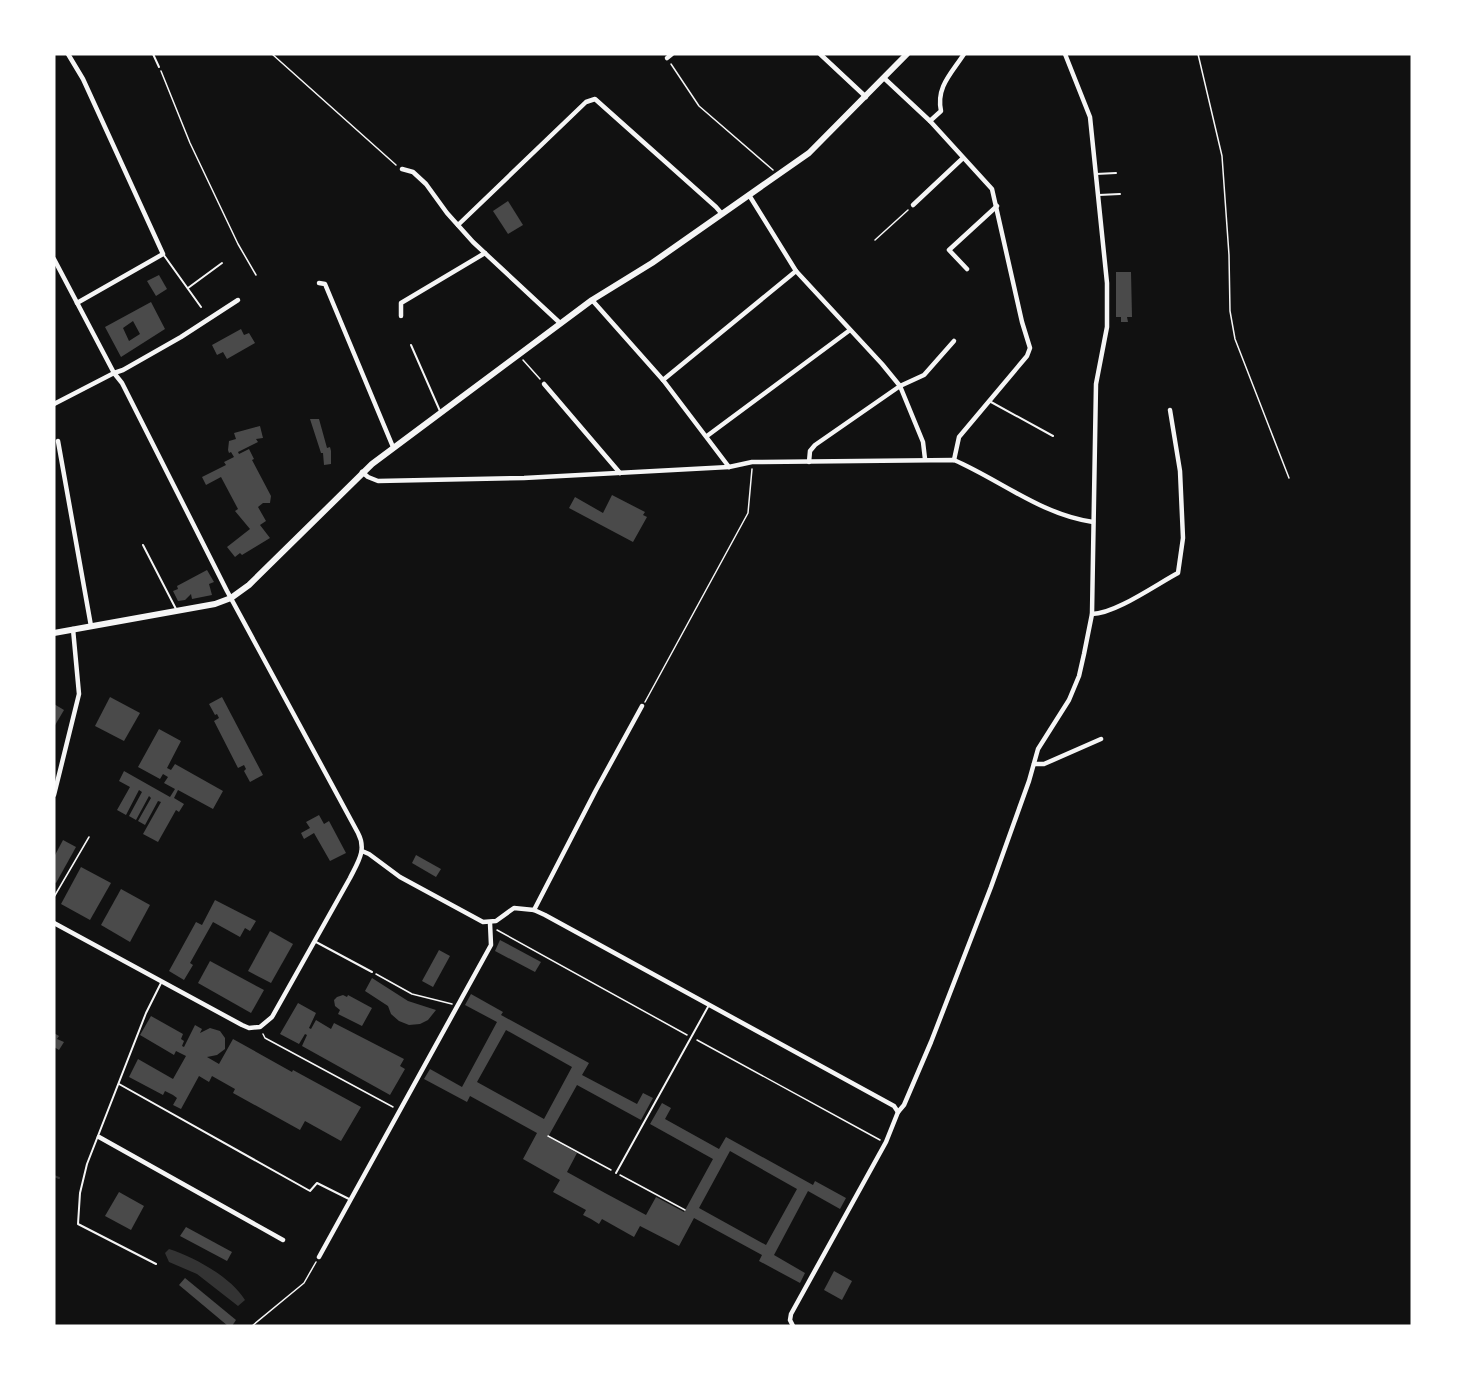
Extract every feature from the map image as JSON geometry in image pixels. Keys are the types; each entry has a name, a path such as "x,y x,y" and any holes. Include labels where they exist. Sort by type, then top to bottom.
{"street":[{"path":"68,54 83,79 163,254 77,303"},
{"path":"667,58 672,54"},
{"path":"820,54 866,97"},
{"path":"54,633 177,611 231,598 264,571 362,472 393,447 592,300 652,262 817,147 907,54"},
{"path":"930,121 941,111 939,95 941,88 964,54"},
{"path":"790,1324 791,1314 886,1142 898,1112 904,1105 967,951 1019,810 1038,749 1069,700 1079,676 1092,614 1096,384 1107,327 1107,283 1090,117 1065,54"},
{"path":"884,78 930,121 992,189 1029,348 1028,356 988,400 959,437 954,460"},
{"path":"458,225 586,102 595,99 722,214"},
{"path":"913,205 963,158"},
{"path":"402,169 413,172 426,184 458,225 560,323"},
{"path":"749,195 796,271 900,386 923,442 925,459"},
{"path":"967,269 949,250 997,206"},
{"path":"401,316 401,303 485,253"},
{"path":"54,259 114,373 122,383 227,591 362,841 362,851 350,878 272,1017 260,1027 249,1028 242,1025 54,923"},
{"path":"663,380 796,271"},
{"path":"319,283 326,284 393,447"},
{"path":"54,404 123,370 181,337 238,300"},
{"path":"592,300 663,380 729,467"},
{"path":"707,436 850,330"},
{"path":"809,462 810,451 815,445 900,386 924,375 954,341"},
{"path":"544,384 620,473"},
{"path":"1092,614 1116,608 1178,573 1183,537 1180,471 1170,410"},
{"path":"58,441 91,626"},
{"path":"362,472 378,481 524,478 729,467 752,462 954,460 976,469 1054,512 1073,519 1093,522"},
{"path":"54,795 79,693 73,629"},
{"path":"534,910 642,706"},
{"path":"1034,764 1044,764 1101,739"},
{"path":"362,851 411,883 483,922 490,923 502,918 514,908 534,910 894,1106 898,1112"},
{"path":"319,1257 491,945 490,923"},
{"path":"99,1137 283,1240"}],"lane":[{"path":"153,54 159,67"},
{"path":"1096,174 1116,173"},
{"path":"1098,195 1120,194"},
{"path":"163,254 201,307"},
{"path":"188,288 222,263"},
{"path":"411,345 440,411"},
{"path":"988,400 1053,436"},
{"path":"143,545 177,611"},
{"path":"315,941 372,972"},
{"path":"156,1264 78,1224 80,1193 87,1164 146,1013 162,981"},
{"path":"616,1173 709,1005"},
{"path":"119,1084 310,1191 317,1184 351,1200"}],"path":[{"path":"272,54 389,161 402,169"},
{"path":"1198,54 1222,156 1229,255 1230,311 1235,339 1289,478"},
{"path":"667,58 699,106 778,175"},
{"path":"159,67 190,144 238,244 256,275"},
{"path":"875,240 913,205"},
{"path":"516,356 526,362 544,384"},
{"path":"642,706 747,513 752,462"},
{"path":"54,897 89,837"},
{"path":"372,972 412,994 459,1005"},
{"path":"260,1027 265,1038 400,1111"},
{"path":"680,1208 685,1210"},
{"path":"252,1326 304,1283 319,1257"}],"shaded area":[{"path":"169,1249 211,1269 231,1283 245,1300 238,1306 197,1274 169,1262 165,1253"}],"building":[{"path":"508,201 523,225 508,234 493,211"},
{"path":"1116,272 1131,272 1132,317 1127,317 1128,322 1121,322 1121,317 1116,317"},
{"path":"159,275 167,289 156,296 147,281"},
{"path":"151,302 165,329 121,357 105,327","holes":["133,321 140,334 129,341 123,328"]},
{"path":"241,329 244,335 249,333 255,343 227,359 223,352 217,355 212,345"},
{"path":"310,419 319,419 327,448 330,447 331,464 324,465 323,453 321,453"},
{"path":"260,426 263,438 256,439 258,442 238,452 239,454 249,449 254,459 252,460 271,496 270,503 263,503 258,507 266,521 260,525 270,538 235,557 227,547 250,529 235,511 238,509 221,477 206,485 202,477 226,465 224,462 234,457 228,450 229,441 236,439 234,433"},
{"path":"612,495 645,512 643,515 647,517 633,542 569,508 575,497 603,513"},
{"path":"207,570 214,582 209,584 212,595 192,599 191,594 185,600 178,601 173,591 178,589 177,586"},
{"path":"110,697 140,713 124,741 95,726"},
{"path":"222,697 263,775 250,782 244,771 246,769 244,765 238,768 214,721 219,718 209,704"},
{"path":"54,704 64,710 54,727"},
{"path":"159,729 181,741 167,768 171,770 175,764 223,791 213,809 178,790 174,798 184,804 179,812 176,810 158,842 143,834 161,802 158,801 145,825 138,821 151,798 149,796 136,820 129,816 142,792 139,790 126,815 117,810 130,787 119,781 124,771 170,797 175,789 164,783 168,777 163,774 160,779 138,767"},
{"path":"319,815 324,824 329,821 346,853 330,861 314,833 304,839 301,833 310,828 306,822"},
{"path":"63,840 76,847 56,883 54,882 54,857"},
{"path":"416,855 441,869 436,877 412,863"},
{"path":"81,867 111,883 90,920 61,904"},
{"path":"121,889 150,905 130,942 101,925"},
{"path":"215,900 256,921 250,931 245,928 240,937 213,922 190,963 193,965 184,980 169,971 196,922 202,925"},
{"path":"270,931 293,944 271,983 248,971"},
{"path":"500,940 541,962 535,972 495,951"},
{"path":"439,950 450,956 433,987 422,981"},
{"path":"210,961 264,990 251,1013 198,983"},
{"path":"372,978 408,1001 436,1010 428,1020 420,1024 409,1025 399,1021 391,1014 388,1006 365,991"},
{"path":"471,994 503,1012 501,1015 589,1063 582,1075 637,1104 643,1093 653,1098 641,1120 577,1085 548,1137 577,1153 567,1172 646,1215 656,1197 684,1212 713,1159 650,1124 662,1103 671,1108 665,1119 719,1149 726,1137 813,1185 815,1181 846,1198 840,1209 808,1191 774,1255 805,1273 800,1283 759,1261 762,1255 694,1218 679,1246 640,1226 634,1237 602,1219 599,1224 583,1215 586,1210 553,1192 560,1180 523,1159 537,1133 470,1096 467,1102 424,1079 430,1069 462,1087 497,1022 465,1005","holes":["506,1030 572,1067 544,1119 477,1082","730,1151 797,1189 766,1245 699,1208"]},
{"path":"343,995 347,997 348,995 372,1008 362,1026 338,1014 340,1010 335,1006 334,1000"},
{"path":"298,1003 316,1013 309,1028 311,1029 316,1020 331,1029 334,1023 404,1059 400,1066 405,1069 390,1095 302,1046 307,1035 305,1034 299,1044 280,1034"},
{"path":"151,1016 183,1034 181,1039 184,1041 182,1046 184,1047 195,1025 202,1029 200,1033 210,1028 220,1031 225,1038 225,1049 217,1055 207,1057 219,1064 233,1039 361,1107 341,1141 305,1121 300,1130 233,1093 235,1089 212,1076 209,1082 199,1076 181,1109 173,1105 177,1098 173,1095 165,1091 163,1095 129,1077 138,1059 173,1079 186,1056 176,1051 174,1055 140,1035"},
{"path":"54,1033 59,1036 57,1039 64,1042 59,1050 54,1047"},
{"path":"119,1192 144,1206 131,1230 105,1216"},
{"path":"186,1227 232,1252 227,1261 180,1236"},
{"path":"834,1271 852,1281 842,1300 824,1290"},
{"path":"185,1278 236,1320 232,1326 228,1326 179,1285"}],"waterway":[{"path":"54,1176 59,1178"}]}
